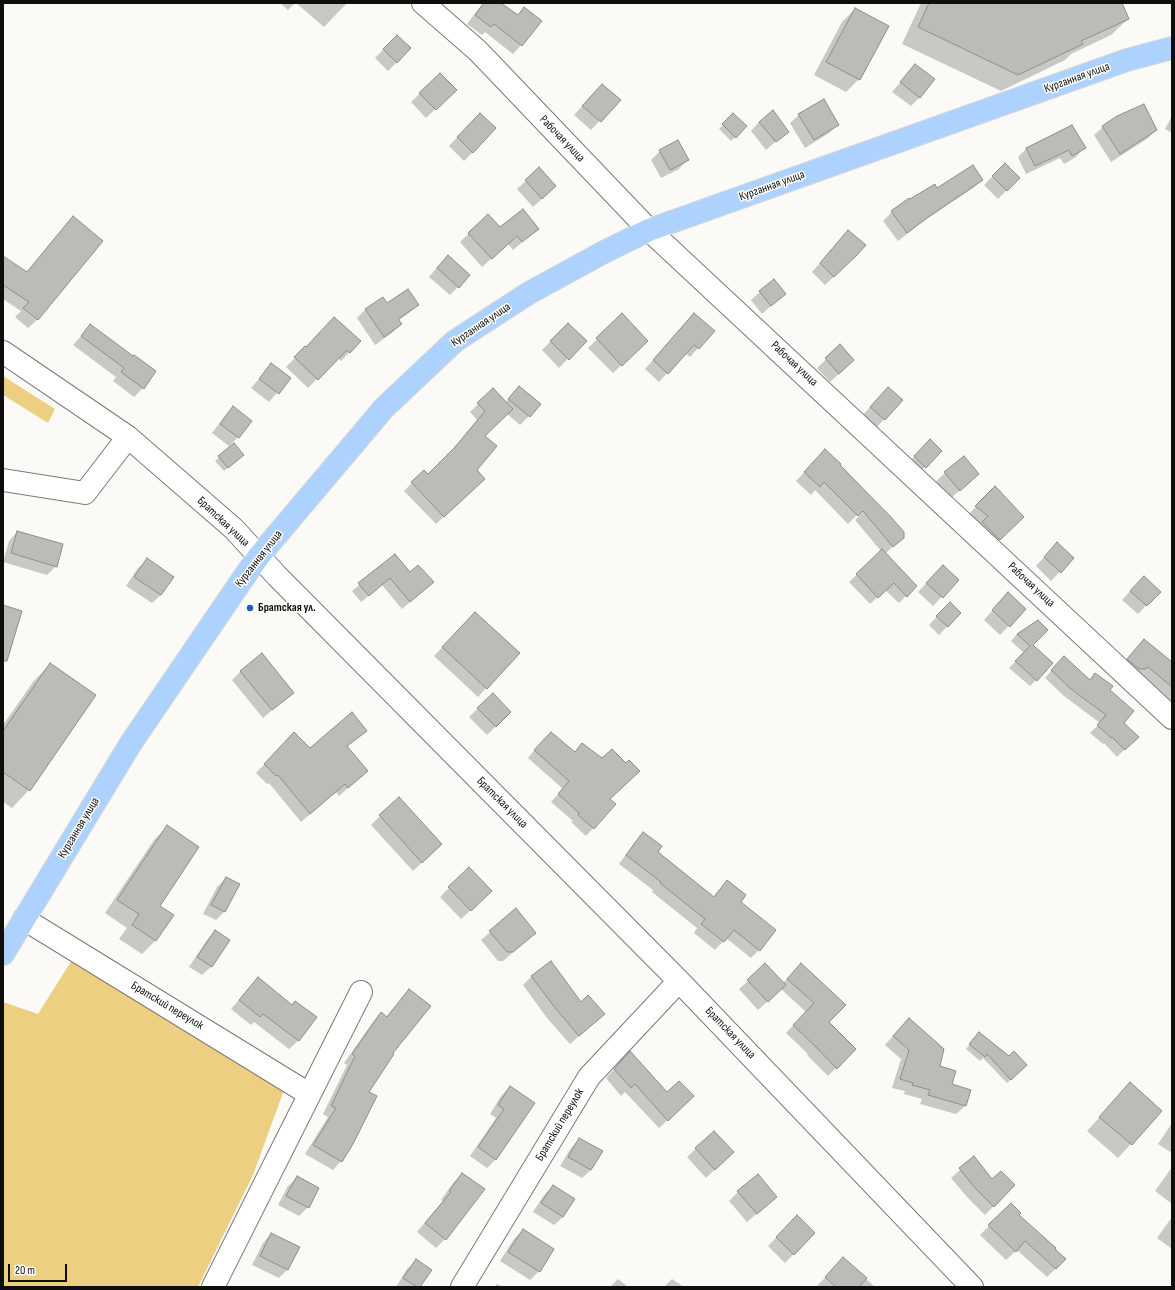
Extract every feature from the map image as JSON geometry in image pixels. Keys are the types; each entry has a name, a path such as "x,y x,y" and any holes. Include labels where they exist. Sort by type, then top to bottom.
{"main road":[{"name":"Курганная улица","path":"3,954 131,743 259,556 384,408 455,341 529,293 604,252 649,230 1127,60 1172,48"}],"street":[{"name":"Рабочая улица","path":"423,3 478,51 649,230 1172,718"},
{"name":"Братская улица","path":"3,352 128,437 234,529 679,981 972,1287"},
{"path":"3,480 85,493 128,437"},
{"name":"Братский переулок","path":"24,919 309,1094"},
{"name":"Братский переулок","path":"462,1287 589,1077 679,981"},
{"path":"213,1287 361,992"}],"shaded area":[{"path":"3,376 55,409 48,423 3,395"},
{"path":"72,960 284,1090 253,1175 198,1287 3,1286 3,1002 38,1014"}],"building":[{"path":"484,3 501,3 518,15 524,7 542,21 522,46 494,24 491,27 475,15"},
{"path":"929,3 1122,3 1129,19 1081,41 1083,44 1018,75 918,27"},
{"path":"855,8 889,26 860,80 826,62"},
{"path":"397,35 411,48 397,63 383,49"},
{"path":"915,64 935,79 920,98 900,82"},
{"path":"440,73 457,90 436,110 419,93"},
{"path":"602,84 621,100 601,122 582,106"},
{"path":"824,99 839,125 814,140 798,114"},
{"path":"1144,104 1157,130 1120,154 1102,126 1117,116"},
{"path":"773,110 789,132 776,142 759,122"},
{"path":"480,113 496,128 473,153 457,137"},
{"path":"733,113 747,126 736,138 722,124"},
{"path":"1072,125 1086,148 1072,156 1069,150 1035,166 1026,148"},
{"path":"678,140 689,160 670,170 659,150"},
{"path":"1005,163 1020,178 1007,191 992,176"},
{"path":"973,165 983,180 907,233 891,211 909,198 910,199 935,184 937,188"},
{"path":"539,167 556,186 542,199 525,180"},
{"path":"523,209 539,229 522,242 517,236 492,259 468,233 488,214 500,227"},
{"path":"73,216 103,241 38,320 23,308 29,302 3,285 3,256 27,272"},
{"path":"848,230 866,245 834,277 820,263"},
{"path":"448,255 470,275 459,288 437,268"},
{"path":"774,279 786,294 771,306 759,291"},
{"path":"408,289 419,305 398,319 402,324 384,337 365,309 383,297 387,303"},
{"path":"622,313 648,341 622,366 596,338"},
{"path":"694,313 715,331 699,349 694,345 668,374 653,360"},
{"path":"334,317 361,341 350,353 347,350 318,380 294,357 305,346 306,347"},
{"path":"568,323 587,341 569,360 550,341"},
{"path":"90,324 156,371 144,389 121,372 124,368 81,336"},
{"path":"840,344 854,360 839,374 825,358"},
{"path":"271,363 291,378 279,394 259,379"},
{"path":"519,386 541,404 530,417 508,399"},
{"path":"888,387 903,400 885,420 870,407"},
{"path":"493,388 513,409 485,436 497,446 477,470 485,479 444,517 411,482 424,470 428,474 456,446 485,411 477,403"},
{"path":"233,406 252,421 239,438 220,424"},
{"path":"930,439 942,451 926,468 914,456"},
{"path":"234,443 244,455 228,468 218,456"},
{"path":"825,449 841,464 840,465 904,532 904,538 893,547 863,511 858,516 824,482 820,487 804,472"},
{"path":"964,456 979,474 960,491 944,472"},
{"path":"995,486 1024,517 1000,540 982,522 988,516 975,506"},
{"path":"17,531 63,544 57,567 11,553"},
{"path":"1057,542 1074,558 1061,573 1044,557"},
{"path":"882,549 917,586 907,597 894,583 878,598 856,574"},
{"path":"395,554 410,572 418,565 434,582 410,602 390,578 369,596 358,583"},
{"path":"147,558 174,577 161,595 134,577"},
{"path":"943,565 959,580 943,598 926,583"},
{"path":"1144,576 1161,592 1147,606 1130,591"},
{"path":"1008,592 1026,609 1010,627 992,610"},
{"path":"950,602 961,613 948,627 936,616"},
{"path":"3,605 22,611 7,661 3,661"},
{"path":"475,612 520,653 487,689 442,647"},
{"path":"1038,620 1048,630 1033,645 1053,663 1037,681 1015,661 1030,646 1017,634"},
{"path":"1144,639 1172,662 1172,687 1148,667 1145,669 1139,669 1127,659"},
{"path":"262,653 294,693 272,710 240,671"},
{"path":"1064,656 1090,680 1095,673 1113,686 1110,690 1134,711 1124,723 1139,737 1125,750 1097,725 1106,715 1071,689 1051,670"},
{"path":"50,663 96,695 30,791 3,772 3,731"},
{"path":"493,693 511,712 496,727 477,708"},
{"path":"352,712 367,731 347,746 368,771 348,788 345,784 310,814 278,775 276,776 264,764 294,732 310,748"},
{"path":"551,732 575,752 582,743 602,758 612,749 626,763 629,760 640,771 610,799 616,804 594,829 558,794 569,781 534,750"},
{"path":"399,797 442,844 422,863 379,815"},
{"path":"167,825 199,847 160,906 174,915 156,941 132,925 139,914 117,900"},
{"path":"643,832 662,846 658,852 714,897 727,880 746,895 741,902 776,930 760,951 734,930 724,942 701,924 705,919 626,855"},
{"path":"469,867 492,891 471,911 448,887"},
{"path":"226,877 240,884 225,912 211,905"},
{"path":"516,908 536,933 513,952 507,952 489,931"},
{"path":"215,930 230,940 212,967 197,957"},
{"path":"551,961 581,1002 588,995 605,1014 579,1036 531,976"},
{"path":"765,963 786,985 768,1002 747,980"},
{"path":"801,963 846,1005 829,1022 856,1049 837,1069 793,1025 814,1003 787,979"},
{"path":"258,977 292,1005 295,1001 317,1017 299,1041 263,1014 260,1017 239,1000"},
{"path":"409,989 431,1006 393,1053 394,1054 369,1092 377,1096 353,1144 342,1162 313,1145 336,1108 331,1106 355,1056 352,1054 381,1012 387,1017"},
{"path":"909,1018 944,1049 940,1066 956,1071 952,1084 971,1090 966,1106 928,1095 930,1090 912,1085 913,1083 900,1079 909,1050 893,1036"},
{"path":"979,1032 1009,1056 1014,1051 1027,1065 1011,1080 987,1054 985,1057 969,1044"},
{"path":"630,1051 667,1092 679,1081 694,1096 668,1121 635,1084 631,1088 614,1069"},
{"path":"1130,1082 1162,1111 1132,1145 1099,1117"},
{"path":"510,1086 535,1103 496,1160 478,1147 504,1109 498,1105"},
{"path":"714,1131 734,1152 715,1170 695,1148"},
{"path":"579,1138 603,1151 591,1170 568,1157"},
{"path":"974,1156 992,1179 1001,1171 1015,1185 994,1207 975,1188 959,1168"},
{"path":"462,1173 485,1189 446,1240 425,1223 451,1192 449,1191"},
{"path":"758,1174 777,1197 757,1214 737,1191"},
{"path":"297,1176 319,1188 309,1208 286,1196"},
{"path":"553,1185 575,1199 563,1217 541,1203"},
{"path":"1011,1203 1021,1213 1019,1215 1066,1259 1056,1269 1025,1241 1016,1252 988,1225"},
{"path":"797,1215 815,1233 794,1255 776,1237"},
{"path":"523,1229 554,1249 540,1272 508,1252"},
{"path":"271,1233 300,1247 288,1270 260,1256"},
{"path":"843,1257 867,1278 859,1287 836,1287 825,1277"},
{"path":"416,1259 432,1270 420,1287 417,1287 403,1278"}],"place":[{"name":"Братская ул.","path":"250,608"}]}
